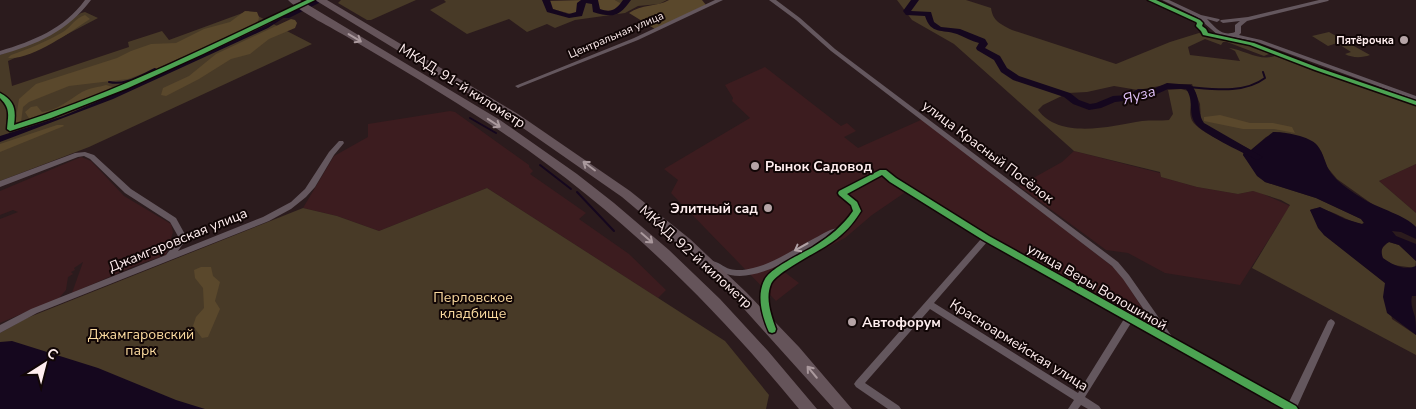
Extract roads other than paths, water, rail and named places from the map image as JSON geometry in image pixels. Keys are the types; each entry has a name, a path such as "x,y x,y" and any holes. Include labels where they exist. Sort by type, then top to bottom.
{"highway":[{"name":"МКАД, 91-й километр","path":"295,2 510,133 610,206"},
{"name":"МКАД, 91-й километр","path":"324,3 527,123 628,195"},
{"name":"МКАД, 92-й километр","path":"628,195 687,244 742,297 844,409"},
{"name":"МКАД, 92-й километр","path":"610,206 668,256 722,309 809,409"}],"street":[{"path":"0,53 29,44 49,34 78,12 88,0"},
{"name":"Центральная улица","path":"518,86 636,39 720,0"},
{"name":"улица Красный Посёлок","path":"772,0 841,56 1115,264 1126,276 1170,342"},
{"path":"1165,0 1199,16 1220,20 1259,41"},
{"path":"1208,24 1211,21 1248,19 1326,0"},
{"path":"1199,16 1208,24 1210,29 1216,32 1259,41 1416,98"},
{"path":"1232,35 1238,33 1239,24 1248,19"},
{"name":"Джамгаровская улица","path":"0,329 34,311 168,256 266,219 298,200 308,191 332,152 341,143"},
{"path":"0,184 84,154 92,157 128,191 173,220 183,238 195,246"},
{"name":"улица Веры Волошиной","path":"845,227 853,220 857,211 854,204 842,193 884,172 892,180 986,238 1292,409"},
{"path":"687,244 716,266 740,273 761,269 820,237 845,227"},
{"path":"772,329 764,305 765,286 769,279 825,244 845,227"},
{"path":"168,256 183,238"},
{"path":"896,409 859,384 986,238"},
{"name":"Красноармейская улица","path":"929,304 1096,409"},
{"path":"1073,409 1129,319"},
{"path":"1292,409 1330,323"}],"waterway":[{"name":"Яуза","path":"286,16 321,0"},
{"name":"Яуза","path":"546,0 550,10 569,16 579,14 581,3 585,1 595,2 596,10 608,14 620,10 627,0"},
{"name":"Яуза","path":"915,0 907,11 909,13 928,14 931,23 939,29 957,31 982,41 984,44 980,48 997,58 1004,70 1016,78 1067,95 1076,102 1089,107 1098,106 1113,99 1130,98 1138,92 1154,92 1167,86 1188,87 1194,96 1196,116 1201,125 1258,157"},
{"path":"109,82 127,81 155,69"},
{"path":"1188,87 1238,88 1257,83 1265,78 1263,72"},
{"path":"470,118 496,133"},
{"path":"540,165 571,189"},
{"path":"577,192 614,231"}],"place":[{"name":"Пятёрочка","path":"1404,40"},
{"name":"Рынок Садовод","path":"755,166"},
{"name":"Элитный сад","path":"768,208"},
{"name":"Автофорум","path":"852,322"}],"park label":[{"name":"Перловское кладбище","path":"473,306"},
{"name":"Джамгаровский парк","path":"141,342"}]}
